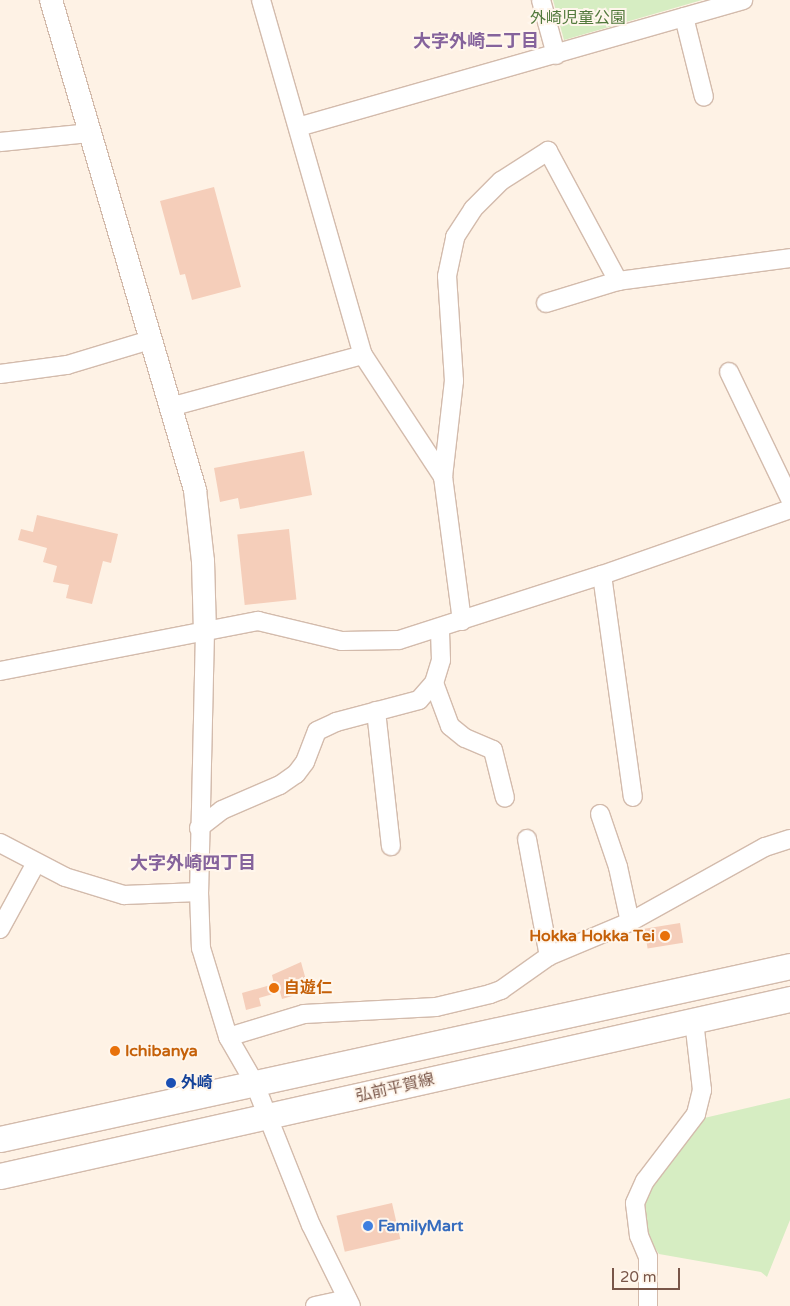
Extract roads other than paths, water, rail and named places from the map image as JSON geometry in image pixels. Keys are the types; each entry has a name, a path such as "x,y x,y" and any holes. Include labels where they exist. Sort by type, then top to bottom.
{"main road":[{"path":"0,1139 790,966"},
{"name":"弘前平賀線","path":"0,1176 790,999"}],"street":[{"path":"51,0 195,490 203,560 205,631 199,892 201,948 210,987 228,1037 254,1082 311,1225 349,1303 315,1306"},
{"path":"261,0 363,354 443,477"},
{"path":"541,0 556,55"},
{"path":"298,127 556,55 684,17 715,4 743,0"},
{"path":"684,17 704,97"},
{"path":"0,142 90,133"},
{"path":"462,621 443,477 454,381 447,276 455,237 472,209 501,181 548,151 618,281"},
{"path":"546,303 618,281 790,258"},
{"path":"0,374 67,365 150,340"},
{"path":"170,407 363,354"},
{"path":"728,372 790,499"},
{"path":"0,671 258,621 342,641 399,640 602,575 790,509"},
{"path":"602,575 633,798"},
{"path":"200,828 222,810 296,774 304,762 317,731 376,711 419,700 434,683 441,660 440,628"},
{"path":"434,683 450,726 465,738 493,750 505,798"},
{"path":"376,711 391,846"},
{"path":"600,814 618,867 630,922"},
{"path":"527,839 548,956"},
{"path":"228,1037 304,1014 429,1007 462,1001 501,990 548,956 630,922 764,847 790,839"},
{"path":"0,843 65,877 124,896 199,892"},
{"path":"0,929 36,863"},
{"path":"648,1306 648,1257 639,1236 635,1203 645,1181 696,1114 702,1090 694,1021"}],"place":[{"name":"Hokka Hokka Tei","path":"665,936"},
{"name":"自遊仁","path":"274,988"},
{"name":"Ichibanya","path":"115,1051"},
{"name":"外崎","path":"171,1083"},
{"name":"FamilyMart","path":"368,1226"}],"district":[{"name":"大字外崎二丁目","path":"476,41"},
{"name":"大字外崎四丁目","path":"193,863"}],"park label":[{"name":"外崎児童公園","path":"578,18"}]}
